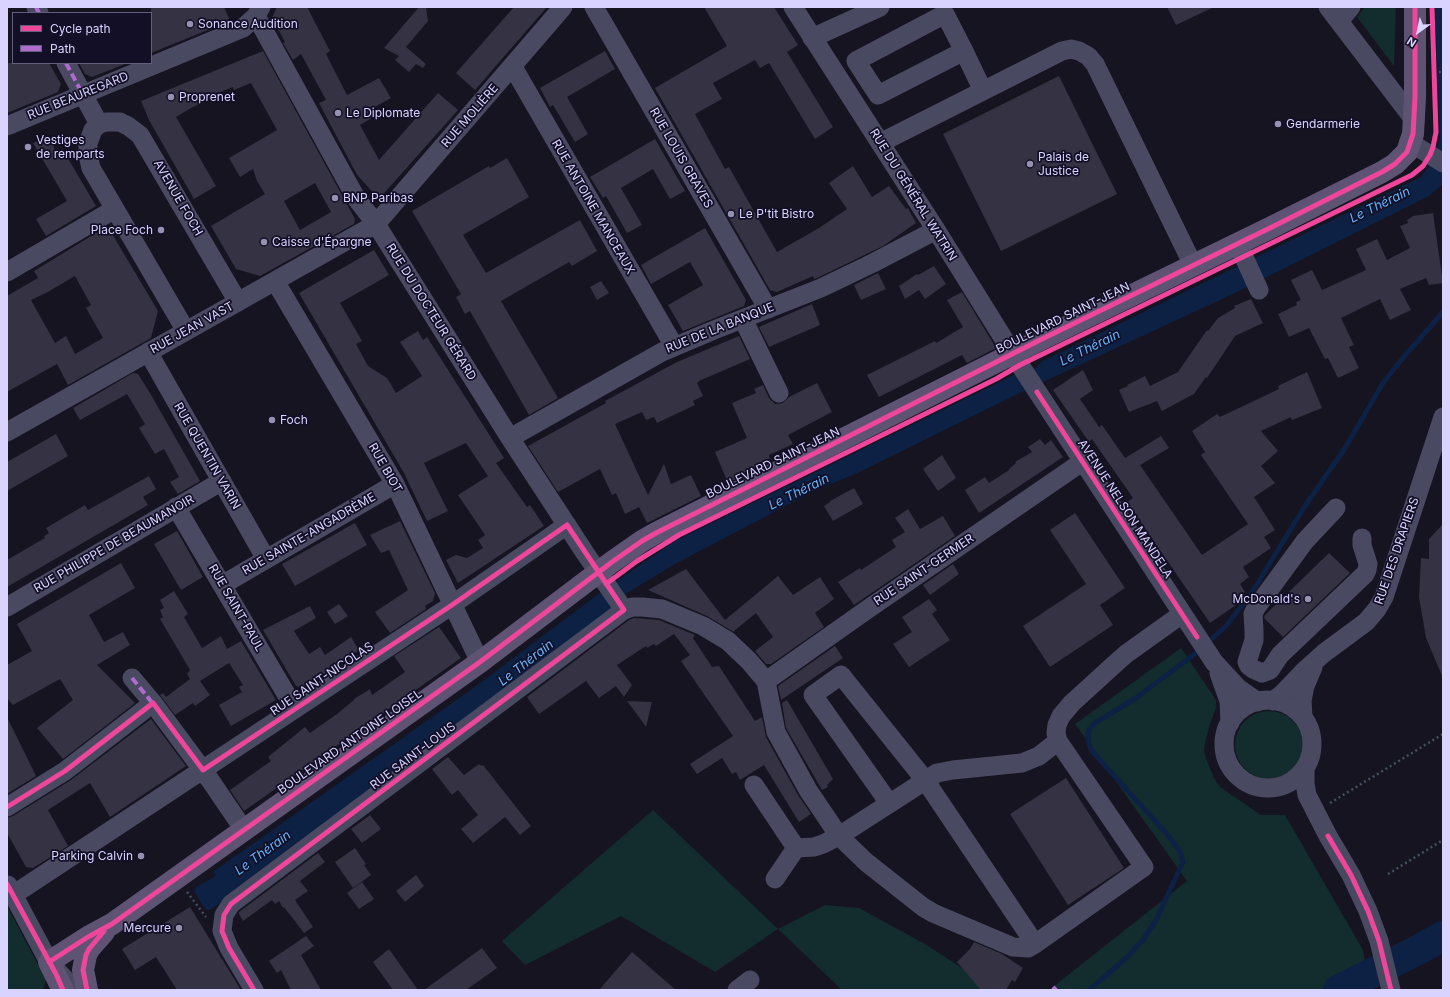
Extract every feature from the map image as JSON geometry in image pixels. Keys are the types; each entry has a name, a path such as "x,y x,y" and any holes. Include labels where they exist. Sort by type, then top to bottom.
{"main road":[{"name":"BOULEVARD SAINT-JEAN","path":"602,578 628,550 656,533 1016,360 1193,265 1241,250 1386,170 1404,157 1411,143 1415,121 1415,7"},
{"name":"BOULEVARD ANTOINE LOISEL","path":"49,962 88,937 112,924 480,662 602,578"},
{"name":"BOULEVARD ANTOINE LOISEL","path":"87,990 83,970 86,956 96,941 112,924"},
{"path":"49,962 63,990"}],"street":[{"name":"RUE MOLIÈRE","path":"376,224 513,67 563,7"},
{"name":"RUE LOUIS GRAVES","path":"594,7 768,309"},
{"name":"RUE DU GÉNÉRAL WATRIN","path":"793,7 936,230 1016,360"},
{"path":"812,38 880,7"},
{"path":"1351,7 1333,14 1415,121"},
{"name":"RUE BEAUREGARD","path":"7,126 243,28 258,11"},
{"name":"RUE DU DOCTEUR GÉRARD","path":"258,11 356,198 376,224 510,438 624,610"},
{"path":"964,51 878,95 856,61 945,14 964,51 983,91"},
{"path":"880,143 1067,50 1075,49 1088,56 1094,64 1193,265"},
{"path":"67,64 99,124 93,130 87,148 91,168 186,331"},
{"name":"RUE ANTOINE MANCEAUX","path":"513,67 674,346"},
{"name":"AVENUE FOCH","path":"99,124 106,122 120,122 140,135 238,302"},
{"path":"1411,143 1437,159"},
{"path":"7,272 115,209"},
{"name":"RUE JEAN VAST","path":"7,432 376,224"},
{"name":"RUE DE LA BANQUE","path":"510,438 674,346 821,288 936,230"},
{"path":"1241,250 1259,290"},
{"name":"RUE BIOT","path":"275,281 395,484 480,662"},
{"path":"743,319 779,393"},
{"name":"RUE QUENTIN VARIN","path":"148,352 266,559"},
{"name":"AVENUE NELSON MANDELA","path":"1016,360 1212,659 1238,688 1265,701 1289,706 1303,717 1310,730 1312,744 1310,760 1305,769 1305,788 1328,836 1354,881 1368,911 1379,941 1390,987"},
{"name":"RUE DES DRAPIERS","path":"1265,701 1282,694 1304,671 1333,646 1366,622 1381,603 1438,446 1443,417"},
{"name":"RUE SAINT-GERMER","path":"766,681 1082,462"},
{"name":"RUE PHILIPPE DE BEAUMANOIR","path":"7,607 222,481"},
{"name":"RUE SAINTE-ANGADRÈME","path":"222,584 395,484"},
{"name":"RUE SAINT-PAUL","path":"176,507 295,709"},
{"path":"1336,508 1305,541 1256,608 1253,614 1254,640 1247,662 1252,669 1262,673 1270,670 1280,655 1365,574 1368,564 1362,545 1362,538"},
{"name":"RUE SAINT-NICOLAS","path":"10,889 43,875 452,605 567,525"},
{"name":"RUE SAINT-LOUIS","path":"222,924 224,915 231,904 624,610 632,607 651,607 675,614 702,626 728,641 749,661 766,681 776,732 808,790 839,836 866,862 932,913 1013,947 1028,948 1035,944"},
{"path":"889,803 813,695 840,675 925,780 1035,944 1144,867 1058,741 1056,733 1057,725 1061,716 1072,702 1126,654 1182,614"},
{"name":"AVENUE NELSON MANDELA","path":"1212,659 1227,694 1230,707 1230,723"},
{"name":"RUE DES DRAPIERS","path":"1303,717 1302,701 1305,686 1317,661"},
{"path":"132,678 153,703 203,770 244,830"},
{"name":"AVENUE NELSON MANDELA","path":"1265,701 1248,705 1240,711 1230,723 1224,745 1228,762 1234,772 1253,786 1276,788 1291,797 1304,807 1328,836"},
{"path":"7,807 65,771 153,703"},
{"path":"775,879 796,848 818,845 839,836 937,773 1022,763 1039,756 1058,741"},
{"path":"1276,788 1292,781 1305,769"},
{"path":"754,785 796,848"},
{"path":"10,889 49,962 75,990"},
{"path":"222,924 222,931 229,948 254,990"}],"path":[{"path":"1434,65 1434,80"},
{"path":"1434,72 1443,72"},
{"path":"1312,804 1320,800 1324,807 1443,734"},
{"path":"1388,874 1443,840"},
{"path":"176,878 209,920 222,924"}],"green space":[{"path":"1365,7 1396,7 1394,66 1357,17"},
{"path":"1181,648 1216,700 1216,708 1209,727 1204,752 1214,778 1220,787 1261,815 1285,815 1363,950 1370,990 1049,990 1187,881 1075,724"},
{"path":"1262,711 1276,711 1288,716 1298,726 1303,738 1303,752 1298,764 1288,774 1276,779 1262,779 1250,774 1240,764 1235,752 1235,738 1240,726 1250,716"},
{"path":"653,810 778,929 715,972 621,916 525,965 502,941"},
{"path":"825,905 859,908 925,944 996,990 842,990 778,929"},
{"path":"7,906 46,980 43,990 7,990"}],"water":[{"name":"Le Thérain","path":"1435,7 1443,7 1443,184 1429,196 1235,293 1030,388 853,475 816,490 675,564 624,595 610,610 210,910 205,909 194,891 196,887 216,876 213,872 479,684 601,592 675,541 1014,375 1021,375 1036,368 1041,362 1421,177 1434,159 1440,139"}],"building":[{"path":"151,7 224,7 230,21 152,53"},
{"path":"277,7 307,7 330,51 326,54 347,95 379,78 391,98 373,108 377,115 360,125 379,160 438,93 458,110 379,199 357,175 319,103 326,100 301,54 293,60 283,43 285,42 272,18"},
{"path":"419,7 426,7 428,21 406,47 426,64 423,68 416,64 409,72 395,60 399,56 384,48"},
{"path":"514,7 547,7 475,90 456,73"},
{"path":"704,7 774,7 798,45 787,52 833,127 815,139 769,63 760,68 755,60 713,83 722,99 695,114 725,169 729,167 777,252 819,228 847,209 829,183 853,166 872,197 889,186 906,209 908,208 916,223 883,246 817,278 814,279 813,276 777,292 770,290 655,88 727,46"},
{"path":"1167,7 1214,7 1176,25"},
{"path":"263,51 355,219 354,224 260,276 236,269 211,226 265,194 257,181 253,169 240,177 229,158 277,130 251,83 234,90 233,87 203,99 204,102 176,117 216,186 194,199 149,120 141,101","holes":["315,183 331,212 300,230 284,201"]},
{"path":"605,51 615,69 567,97 588,134 575,142 553,105 550,107 540,88"},
{"path":"7,63 50,64 61,84 58,92 7,113"},
{"path":"80,64 125,64 92,77 85,74"},
{"name":"Palais de Justice","path":"1059,76 1117,194 1001,251 943,134"},
{"path":"49,136 59,159 66,155 96,206 46,236 36,219 67,201 33,143"},
{"path":"655,139 685,191 670,199 653,169 621,188 642,225 627,233 606,196 603,198 590,177"},
{"path":"507,158 529,197 463,235 486,273 580,220 597,251 572,266 569,262 501,301 558,398 529,415 470,311 465,314 456,297 461,294 412,211 489,166 490,168"},
{"path":"1433,213 1443,283 1429,285 1426,278 1400,289 1411,310 1390,320 1380,299 1341,318 1354,345 1349,347 1359,368 1338,378 1328,358 1325,359 1309,328 1289,337 1278,314 1297,305 1296,302 1301,300 1291,280 1312,270 1322,290 1366,270 1356,249 1377,239 1387,260 1410,248 1400,226 1408,223 1407,220 1413,216"},
{"path":"705,228 746,300 744,306 683,331 668,305 703,285 690,262 651,284 641,265"},
{"path":"101,230 111,232 158,311 151,338 68,385 57,364 7,392 7,296 38,278 34,271","holes":["75,276 91,305 86,308 103,338 75,354 66,336 55,343 31,300"]},
{"path":"374,250 389,275 340,303 362,341 356,344 368,366 387,378 396,393 422,376 400,342 418,331 423,340 427,337 504,458 496,463 527,507 530,505 544,526 458,583 446,560 456,555 467,558 483,548 478,540 485,535 458,495 488,476 466,443 424,463 448,511 427,521 404,473 299,293"},
{"path":"934,266 946,284 925,299 919,290 905,299 899,286 917,274 918,275"},
{"path":"878,273 886,289 861,300 854,285"},
{"path":"601,281 609,293 597,300 590,287"},
{"path":"962,292 996,348 967,363 962,355 879,397 867,375 935,341 936,343 963,327 947,300"},
{"path":"1251,299 1263,323 1235,336 1207,378 1206,377 1194,394 1162,411 1157,401 1129,412 1119,390 1145,376 1150,386 1178,372 1207,330 1208,331 1218,318 1235,308 1234,306"},
{"path":"812,304 820,325 769,347 759,327"},
{"path":"739,336 750,359 699,381 697,383 703,396 693,401 695,405 657,423 654,417 646,420 642,412 615,424 648,495 664,464 671,484 691,475 701,496 647,523 639,507 625,514 616,493 612,495 600,469 558,492 528,446 606,403 605,401 677,362"},
{"path":"1083,370 1093,390 1080,399 1099,427 1102,425 1125,458 1161,436 1169,448 1140,465 1202,555 1248,524 1201,455 1205,452 1192,431 1217,414 1220,417 1279,389 1278,386 1307,372 1322,408 1292,420 1291,417 1261,431 1278,451 1261,466 1275,483 1254,497 1275,530 1264,537 1271,548 1243,567 1249,577 1240,584 1245,592 1233,600 1236,605 1210,623 1127,502 1133,498 1092,439 1089,442 1053,390"},
{"path":"133,373 138,374 150,393 200,481 178,494 170,482 179,477 164,449 155,454 139,428 145,424 127,394 80,420 73,408"},
{"path":"817,383 832,412 788,435 793,444 769,455 770,462 728,483 715,452 747,438 732,403 756,393 754,389 763,385 769,398 775,404 783,403 789,397"},
{"path":"56,434 68,456 7,491 7,462"},
{"path":"1040,439 1045,445 1051,440 1063,457 979,513 965,490 985,477 989,483 1009,470 1016,463 1015,462 1032,452 1028,447"},
{"path":"942,455 956,478 938,491 923,469"},
{"path":"149,476 156,489 143,497 148,505 7,587 7,560 45,538 44,536 49,533 46,528 85,505 88,510"},
{"path":"854,488 863,504 833,521 824,506 830,501"},
{"path":"908,509 920,529 943,516 955,536 854,605 838,582 860,568 861,570 896,547 892,540 905,532 895,518"},
{"path":"1075,513 1125,588 1100,605 1113,625 1050,667 1023,626 1086,584 1050,530"},
{"path":"400,521 435,593 433,601 425,606 426,609 390,633 375,612 408,590 389,550 381,553 370,535"},
{"path":"355,523 367,545 295,586 282,564"},
{"path":"1443,524 1443,678 1426,638 1419,597 1421,558 1429,559 1429,539"},
{"path":"177,531 203,577 181,590 154,544"},
{"name":"McDonald's","path":"1329,553 1350,573 1283,637 1264,618 1265,615"},
{"path":"121,563 135,588 89,615 104,642 123,632 130,645 97,665 135,703 63,759 37,728 73,700 60,679 13,705 7,698 7,665 32,651 17,624"},
{"path":"953,564 959,574 930,595 923,585"},
{"path":"686,569 725,620 778,576 793,595 820,577 834,599 815,613 824,627 771,664 766,664 755,651 773,637 756,613 734,632 707,616 648,590"},
{"path":"174,591 188,614 184,617 202,648 221,636 227,649 241,641 276,700 231,726 219,705 242,692 239,687 243,685 229,663 200,681 210,695 195,706 193,703 175,715 160,695 163,693 166,697 190,679 187,674 190,670 160,619 163,617 160,610 164,608 160,600"},
{"path":"929,599 937,610 932,614 950,640 909,667 893,644 912,632 902,617"},
{"path":"339,604 348,616 335,624 327,612"},
{"path":"310,606 316,618 294,631 309,654 320,647 325,655 351,637 359,650 303,688 296,686 263,630"},
{"path":"634,618 659,620 695,635 693,638 712,667 719,666 755,721 762,717 766,737 798,795 811,814 799,822 764,765 740,780 736,772 732,774 722,758 697,774 690,764 733,736 681,661 690,655 674,634 656,646 654,644 647,648 646,646 617,665 632,685 624,697 616,686 599,698 586,681 539,714 527,697 629,620"},
{"path":"439,627 461,658 244,811 230,790 271,761 268,757 305,727 310,733 337,714 354,699 370,689 372,695 405,672 394,656"},
{"path":"835,646 843,658 781,700 778,686"},
{"path":"787,700 833,779 827,785 828,787 822,790 786,728 782,703"},
{"path":"627,701 652,702 646,727 636,713"},
{"path":"7,717 36,776 7,794"},
{"path":"151,719 186,766 110,817 90,783 48,810 68,846 33,868 26,867 7,833 7,818 13,816 71,780"},
{"path":"448,757 464,775 479,764 481,766 483,765 531,826 520,835 505,817 473,843 461,829 478,815 458,790 452,795 432,769"},
{"path":"1066,778 1124,868 1068,905 1010,814"},
{"path":"370,815 381,829 362,843 351,829"},
{"path":"355,848 366,864 364,865 371,875 353,888 335,862"},
{"path":"318,853 325,862 300,881 308,891 295,900 313,927 304,933 279,901 275,904 272,900 243,921 239,912"},
{"path":"416,875 424,886 405,902 396,891"},
{"path":"362,882 374,899 359,909 347,893"},
{"name":"Mercure","path":"190,907 241,990 177,990 156,957 135,970 122,949"},
{"path":"306,936 314,946 301,955 321,990 291,990 281,970 277,973 269,961"},
{"path":"974,942 1002,954 1023,968 1015,982 1012,980 1006,990 981,990 957,962 970,949"},
{"path":"482,948 497,968 466,990 424,990"},
{"path":"389,949 418,990 393,990 373,962"},
{"path":"632,952 676,990 599,990"}],"waterway":[{"path":"1206,644 1225,627 1251,594 1303,509 1345,448 1383,383 1443,312"},
{"path":"1089,990 1125,959 1143,940 1155,922 1183,862 1180,851 1165,832 1091,750 1088,740 1089,729 1095,723 1136,698 1200,650"},
{"path":"1338,990 1443,936"}],"marked path":[{"path":"36,7 38,12"},
{"path":"67,64 83,95"},
{"path":"132,678 154,705"},
{"path":"1053,987 1056,990"}],"cycle path":[{"path":"49,962 88,937 112,924 480,662 642,541 1044,338 1270,228 1395,164 1407,152 1413,134 1415,98 1415,7"},
{"path":"606,584 637,561 679,535 996,379 1020,365 1412,175 1423,166 1430,155 1436,132 1432,7"},
{"path":"1037,392 1197,637"},
{"path":"7,807 65,771 153,703 203,770 452,605 567,525 624,610 231,904 224,915 222,931 229,948 254,990"},
{"path":"1328,836 1351,875 1368,911 1379,941 1391,990"},
{"path":"7,884 56,974 63,990"},
{"path":"87,990 83,970 86,955 104,931"}],"place":[{"name":"Sonance Audition","path":"190,24"},
{"name":"Proprenet","path":"171,97"},
{"name":"Le Diplomate","path":"338,113"},
{"name":"Gendarmerie","path":"1278,124"},
{"name":"Vestiges de remparts","path":"28,147"},
{"name":"Palais de Justice","path":"1030,164"},
{"name":"BNP Paribas","path":"335,198"},
{"name":"Le P'tit Bistro","path":"731,214"},
{"name":"Place Foch","path":"161,230"},
{"name":"Caisse d'Épargne","path":"264,242"},
{"name":"Foch","path":"272,420"},
{"name":"McDonald's","path":"1308,599"},
{"name":"Parking Calvin","path":"141,856"},
{"name":"Mercure","path":"179,928"}]}
